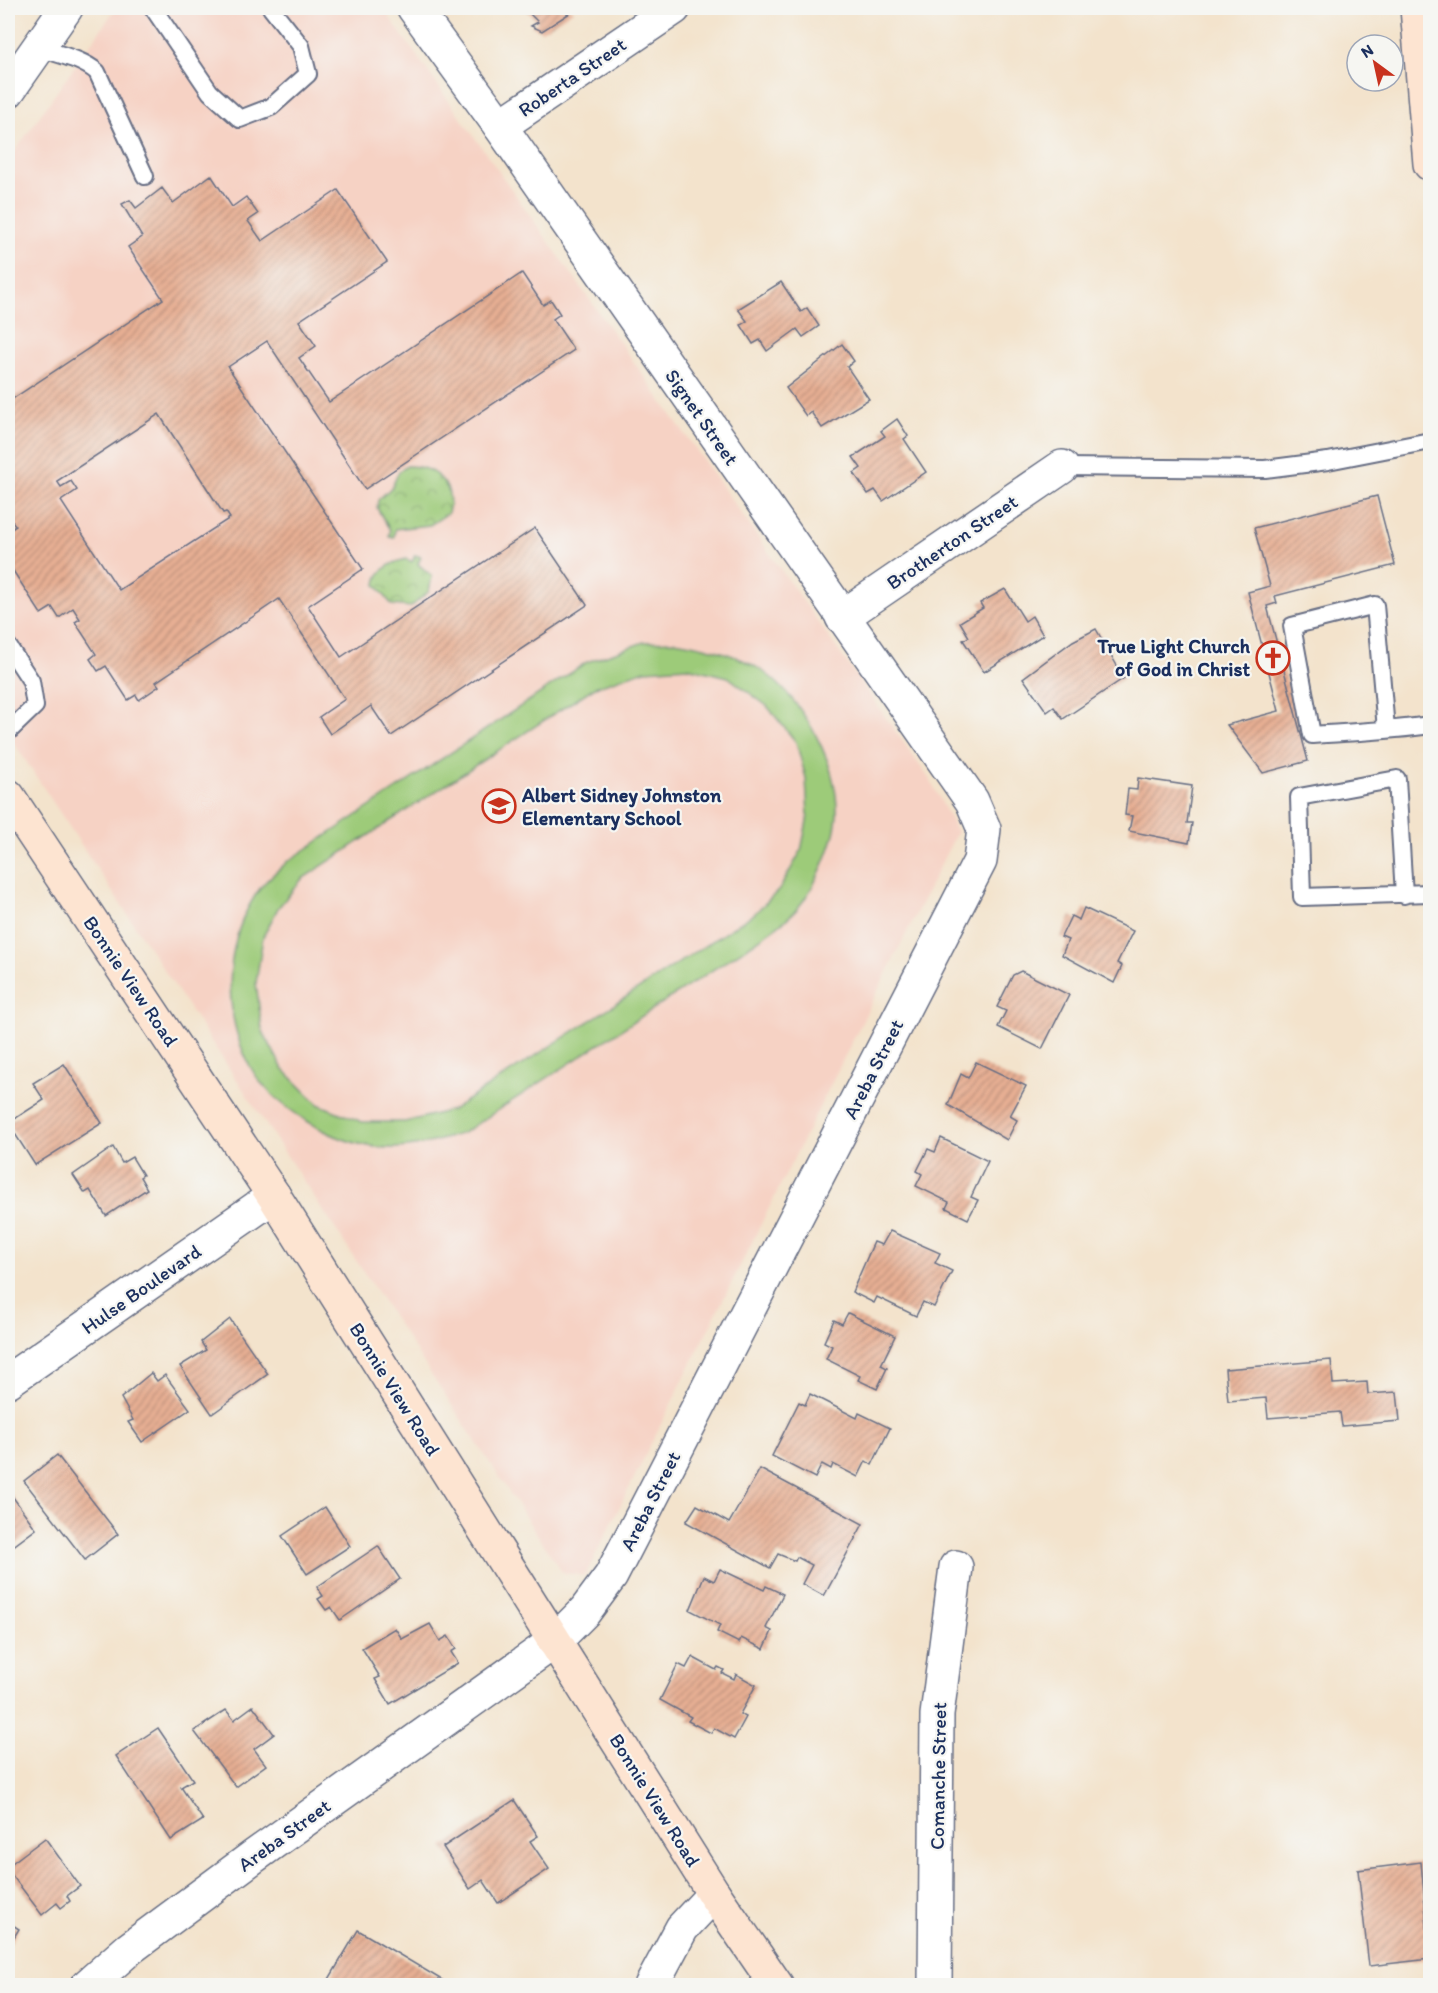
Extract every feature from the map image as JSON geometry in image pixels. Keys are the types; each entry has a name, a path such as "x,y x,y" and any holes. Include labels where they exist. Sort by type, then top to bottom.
{"street":[{"path":"8,91 66,8"},
{"name":"Signet Street","path":"414,8 500,126 972,801 984,828"},
{"name":"Roberta Street","path":"500,126 674,8"},
{"path":"1417,8 1431,164"},
{"name":"Brotherton Street","path":"842,617 1062,467"},
{"name":"Bonnie View Road","path":"8,796 274,1196 714,1894 777,1986"},
{"name":"Areba Street","path":"87,1986 129,1949 243,1864 555,1641 585,1611 611,1576 980,861 984,828"},
{"name":"Hulse Boulevard","path":"8,1381 274,1196"},
{"name":"Comanche Street","path":"935,1986 937,1715 956,1567"},
{"path":"651,1986 682,1928 714,1894"}],"lane":[{"path":"153,8 210,92 240,119 271,107 308,74 301,46 271,8"},
{"path":"38,47 74,60 84,61 97,72 145,176"},
{"path":"1062,467 1265,469 1328,461 1431,441"},
{"path":"1386,729 1376,604 1292,626 1312,735 1386,729 1431,725"},
{"path":"8,646 31,681 35,706 8,732"},
{"path":"1404,894 1397,778 1299,797 1302,897 1404,894 1431,893"}],"shaded area":[{"name":"Albert Sidney Johnston Elementary School","path":"116,8 383,8 930,780 957,832 585,1576 562,1572 8,734 8,161"}],"green space":[{"path":"407,466 426,469 441,479 449,493 448,513 430,525 395,529 394,538 389,537 390,530 377,508 378,500 392,487 399,471"},
{"path":"415,555 421,557 418,564 432,576 429,591 411,607 392,605 376,585 377,579 387,567 407,559 412,562"},
{"path":"675,641 698,645 744,660 764,672 779,685 805,717 816,735 832,775 836,794 836,825 823,864 811,889 797,909 754,943 463,1133 410,1147 370,1146 327,1132 283,1104 268,1091 251,1068 241,1047 231,1000 233,952 239,929 248,907 261,887 287,862 587,662 644,642","holes":["687,667 728,677 767,706 796,742 806,778 808,816 801,851 779,890 754,914 452,1110 405,1122 362,1122 318,1104 283,1069 262,1030 256,983 263,937 278,908 302,879 595,687 645,670"]}],"building":[{"path":"524,8 570,8 573,11 542,31 531,26 538,22"},
{"path":"211,175 232,207 246,197 258,214 248,221 262,241 338,190 387,262 299,321 316,346 299,358 329,402 522,273 543,305 551,300 560,314 553,319 574,350 365,489 267,341 228,367 363,569 308,606 341,657 535,528 587,605 391,736 371,706 330,734 319,717 345,699 279,599 156,682 159,686 139,700 136,695 128,700 106,666 98,671 90,659 96,654 75,622 80,619 73,608 59,618 52,607 41,614 8,563 10,546 8,531 16,526 8,516 8,402 163,299 128,247 142,237 122,204 130,200 136,208 162,188 173,203","holes":["159,414 223,513 226,512 230,518 119,590 61,501 77,490 71,481 61,487 57,481"]},
{"path":"781,282 801,312 807,308 819,326 803,337 797,329 767,351 760,340 753,344 741,325 747,321 738,309"},
{"path":"842,344 854,361 847,367 869,399 822,428 811,412 806,416 786,388"},
{"path":"897,419 908,436 904,439 926,472 883,501 875,490 868,494 854,473 861,468 853,457 885,436 881,431"},
{"name":"True Light Church of God in Christ","path":"1377,496 1395,565 1275,596 1277,603 1267,606 1308,761 1263,773 1227,725 1279,711 1248,592 1270,586 1254,528"},
{"path":"1005,589 1025,621 1032,616 1043,635 984,672 963,640 969,637 960,622 983,608 980,603"},
{"path":"1096,629 1124,678 1063,719 1054,707 1047,712 1023,678 1073,641"},
{"path":"1138,778 1192,786 1187,823 1192,823 1189,843 1129,831 1132,816 1125,815 1128,789 1137,790"},
{"path":"1084,908 1133,931 1117,963 1122,966 1114,983 1062,955 1068,940 1061,937 1071,916 1079,920"},
{"path":"1021,971 1069,995 1042,1049 998,1027 1006,1011 997,1007 1013,975"},
{"path":"976,1062 1026,1086 1010,1116 1017,1120 1007,1140 948,1105 961,1074 968,1078"},
{"path":"64,1064 102,1123 35,1165 8,1123 44,1100 33,1083"},
{"path":"941,1138 988,1161 971,1197 978,1200 968,1219 946,1208 949,1202 916,1186 922,1174 917,1171 928,1149 935,1152"},
{"path":"113,1147 122,1163 132,1157 143,1175 140,1177 147,1189 106,1216 90,1190 85,1193 73,1175"},
{"path":"890,1231 940,1253 935,1263 952,1271 934,1307 923,1302 916,1316 877,1297 874,1303 852,1292 874,1242 882,1245"},
{"path":"848,1313 895,1336 881,1365 887,1368 877,1389 858,1380 860,1376 826,1359 832,1346 824,1342 834,1320 842,1324"},
{"path":"230,1319 268,1374 212,1414 180,1366 206,1350 201,1342"},
{"path":"1331,1360 1333,1384 1367,1382 1368,1394 1397,1392 1400,1421 1342,1426 1340,1412 1268,1418 1266,1398 1228,1401 1225,1369"},
{"path":"151,1373 157,1381 165,1375 190,1409 142,1442 128,1422 133,1420 121,1398"},
{"path":"810,1394 857,1418 859,1413 890,1428 872,1465 866,1461 858,1477 833,1464 831,1469 822,1464 815,1478 772,1456 799,1402 805,1405"},
{"path":"57,1455 118,1534 85,1560 24,1481"},
{"path":"760,1469 863,1524 824,1596 802,1584 812,1565 797,1557 795,1561 778,1554 770,1568 686,1522 697,1505 729,1523"},
{"path":"10,1493 36,1529 8,1550 8,1495"},
{"path":"325,1507 350,1546 307,1574 282,1536"},
{"path":"378,1546 400,1579 340,1620 331,1607 326,1610 318,1599 323,1596 317,1587"},
{"path":"720,1569 764,1590 766,1586 783,1594 766,1628 772,1631 764,1649 741,1638 739,1643 717,1632 720,1625 690,1610 704,1576 714,1581"},
{"path":"430,1624 440,1641 448,1636 456,1649 451,1652 458,1663 390,1704 375,1679 380,1677 362,1648 395,1628 402,1639"},
{"path":"692,1657 716,1670 718,1667 724,1670 722,1673 734,1679 736,1674 756,1685 740,1714 746,1717 734,1739 714,1728 711,1733 688,1721 691,1717 660,1700 678,1664 686,1668"},
{"path":"253,1706 274,1734 254,1749 266,1765 236,1787 194,1731 226,1710 234,1720"},
{"path":"158,1728 193,1780 181,1787 203,1820 171,1840 116,1756"},
{"path":"514,1800 538,1836 530,1841 549,1869 498,1903 483,1880 470,1889 443,1847"},
{"path":"45,1838 80,1886 67,1896 70,1901 61,1908 57,1903 42,1915 8,1870 8,1866"},
{"path":"1421,1862 1430,1959 1369,1966 1358,1870"},
{"path":"8,1922 19,1929 8,1947"},
{"path":"358,1930 452,1986 325,1986"}],"place":[{"name":"True Light Church of God in Christ","path":"1273,658"},
{"name":"Albert Sidney Johnston Elementary School","path":"499,806"}]}
